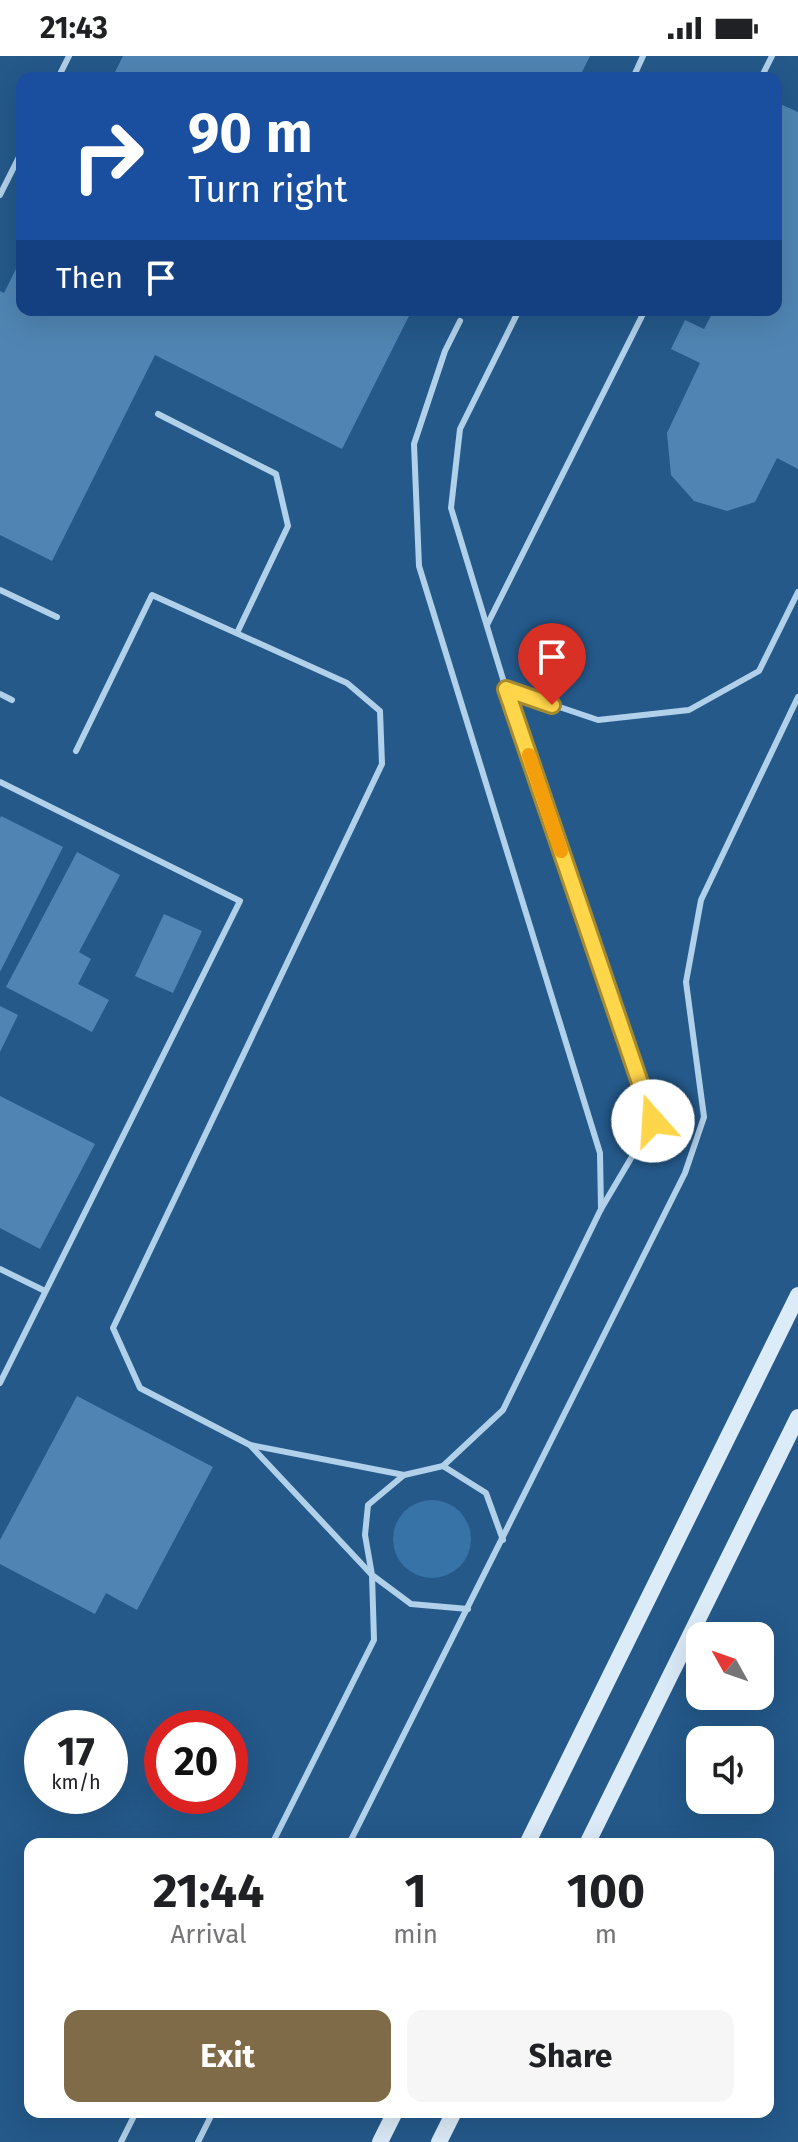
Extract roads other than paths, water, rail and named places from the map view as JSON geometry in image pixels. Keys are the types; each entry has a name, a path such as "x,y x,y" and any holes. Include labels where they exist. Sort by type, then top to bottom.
{"main road":[{"path":"530,1838 798,1295"},
{"path":"590,1838 798,1417"},
{"path":"380,2142 392,2118"},
{"path":"439,2142 451,2118"}],"lane":[{"path":"0,195 16,163"},
{"path":"76,751 152,595 347,683 380,711 382,764 140,1265 113,1328 140,1388 250,1445 404,1475 443,1466 503,1410 601,1209 653,1121 506,689 451,508 460,429 516,316"},
{"path":"487,625 642,316"},
{"path":"460,321 445,351 414,444 419,566 600,1153 601,1209"},
{"path":"158,414 276,474 288,526 237,633"},
{"path":"0,590 57,617"},
{"path":"506,689 598,720 689,710 759,671 798,592"},
{"path":"0,694 12,700"},
{"path":"352,1838 685,1173 704,1117 686,982 701,900 798,697"},
{"path":"0,782 240,901 0,1383"},
{"path":"0,1269 45,1291"},
{"path":"250,1445 372,1575 411,1604 468,1609"},
{"path":"443,1466 486,1493 503,1540"},
{"path":"275,1838 374,1640 372,1575 365,1535 368,1505 404,1475"},
{"path":"121,2142 133,2118"},
{"path":"198,2142 210,2118"}]}
